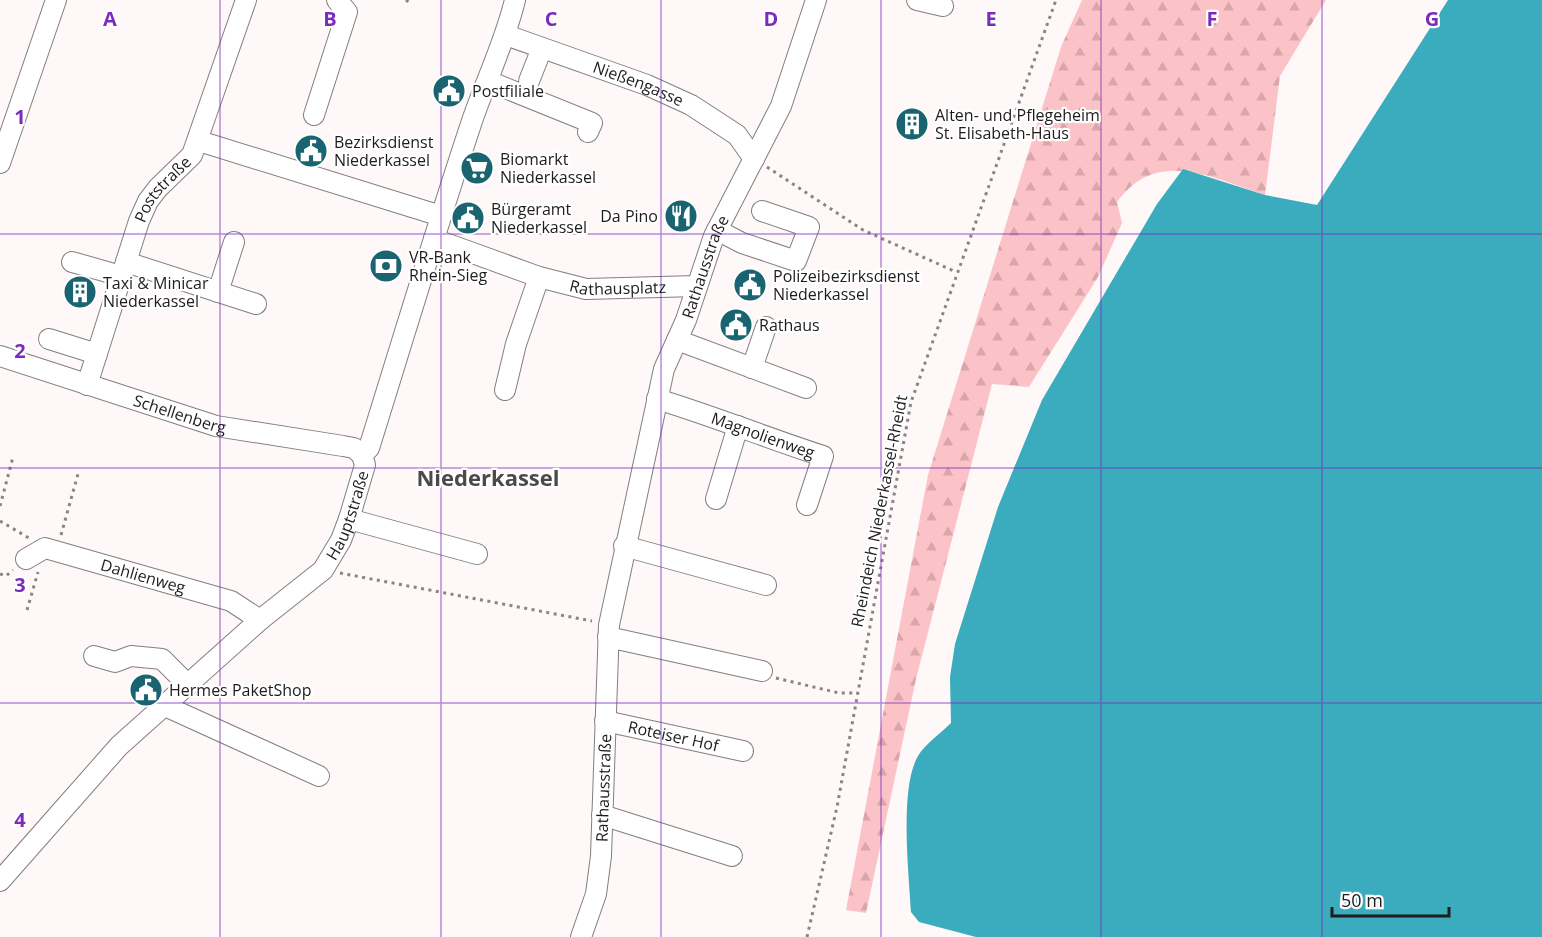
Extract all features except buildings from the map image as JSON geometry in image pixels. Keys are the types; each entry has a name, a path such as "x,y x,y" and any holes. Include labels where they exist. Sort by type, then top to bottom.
{"street":[{"path":"0,163 56,0"},
{"name":"Poststraße","path":"87,385 148,201 192,155 199,141 246,0"},
{"path":"314,115 347,12 337,0"},
{"name":"Hauptstraße","path":"0,881 119,746 260,620 323,570 341,540 365,465 362,454 369,448 441,216 506,35 515,0"},
{"name":"Rathausstraße","path":"581,937 596,894 602,815 608,631 624,546 664,369 677,340 717,230 781,106 816,0"},
{"path":"917,0 943,6"},
{"name":"Nießengasse","path":"506,35 647,85 691,105 737,135 754,159"},
{"path":"529,81 542,48"},
{"path":"488,81 592,123 588,132"},
{"path":"199,141 441,216"},
{"path":"717,230 742,243 796,261 809,227 762,211"},
{"name":"Rathausplatz","path":"434,239 539,277 586,289 697,286"},
{"path":"219,292 234,242"},
{"path":"72,262 124,269 219,292 256,304"},
{"path":"505,390 516,344 539,277"},
{"path":"752,368 766,327"},
{"path":"49,339 97,354"},
{"path":"677,340 806,388"},
{"name":"Schellenberg","path":"0,356 216,426 344,446 354,448 362,454"},
{"name":"Magnolienweg","path":"657,399 823,456 807,505"},
{"path":"716,499 738,426"},
{"path":"349,519 477,554"},
{"path":"624,546 766,585"},
{"name":"Dahlienweg","path":"33,562 45,548 57,551 231,601 260,620"},
{"path":"608,631 762,671"},
{"path":"94,656 115,662 130,656 162,659 188,685"},
{"path":"165,706 319,776"},
{"name":"Roteiser Hof","path":"605,721 743,751"},
{"path":"602,815 732,856"}],"path":[{"path":"406,0 410,3"},
{"name":"Rheindeich Niederkassel-Rheidt","path":"807,937 837,807 911,402 1056,0"},
{"path":"754,159 863,230 956,272"},
{"path":"0,506 13,457"},
{"path":"57,551 78,474"},
{"path":"0,521 30,539"},
{"path":"27,610 33,562"},
{"path":"323,570 608,631"},
{"path":"762,671 769,676 839,693 857,693"}],"green space":[{"path":"1082,0 1326,0 1280,76 1265,195 1205,175 1186,172 1167,171 1150,175 1133,185 1117,202 1122,223 1098,277 1029,387 992,384 916,679 866,913 846,910 928,475 1061,47"}],"water":[{"path":"1448,0 1542,0 1542,937 976,937 919,922 911,912 907,854 907,809 912,770 921,752 951,723 950,677 955,644 998,507 1042,400 1157,204 1183,169 1265,195 1317,205"}],"place":[{"name":"Postfiliale","path":"449,91"},
{"name":"Alten- und Pflegeheim St. Elisabeth-Haus","path":"912,124"},
{"name":"Bezirksdienst Niederkassel","path":"311,151"},
{"name":"Biomarkt Niederkassel","path":"477,168"},
{"name":"Da Pino","path":"681,216"},
{"name":"Bürgeramt Niederkassel","path":"468,218"},
{"name":"VR-Bank Rhein-Sieg","path":"386,266"},
{"name":"Polizeibezirksdienst Niederkassel","path":"750,285"},
{"name":"Taxi & Minicar Niederkassel","path":"80,292"},
{"name":"Rathaus","path":"736,325"},
{"name":"Hermes PaketShop","path":"146,690"}],"district":[{"name":"Niederkassel","path":"488,477"}]}
